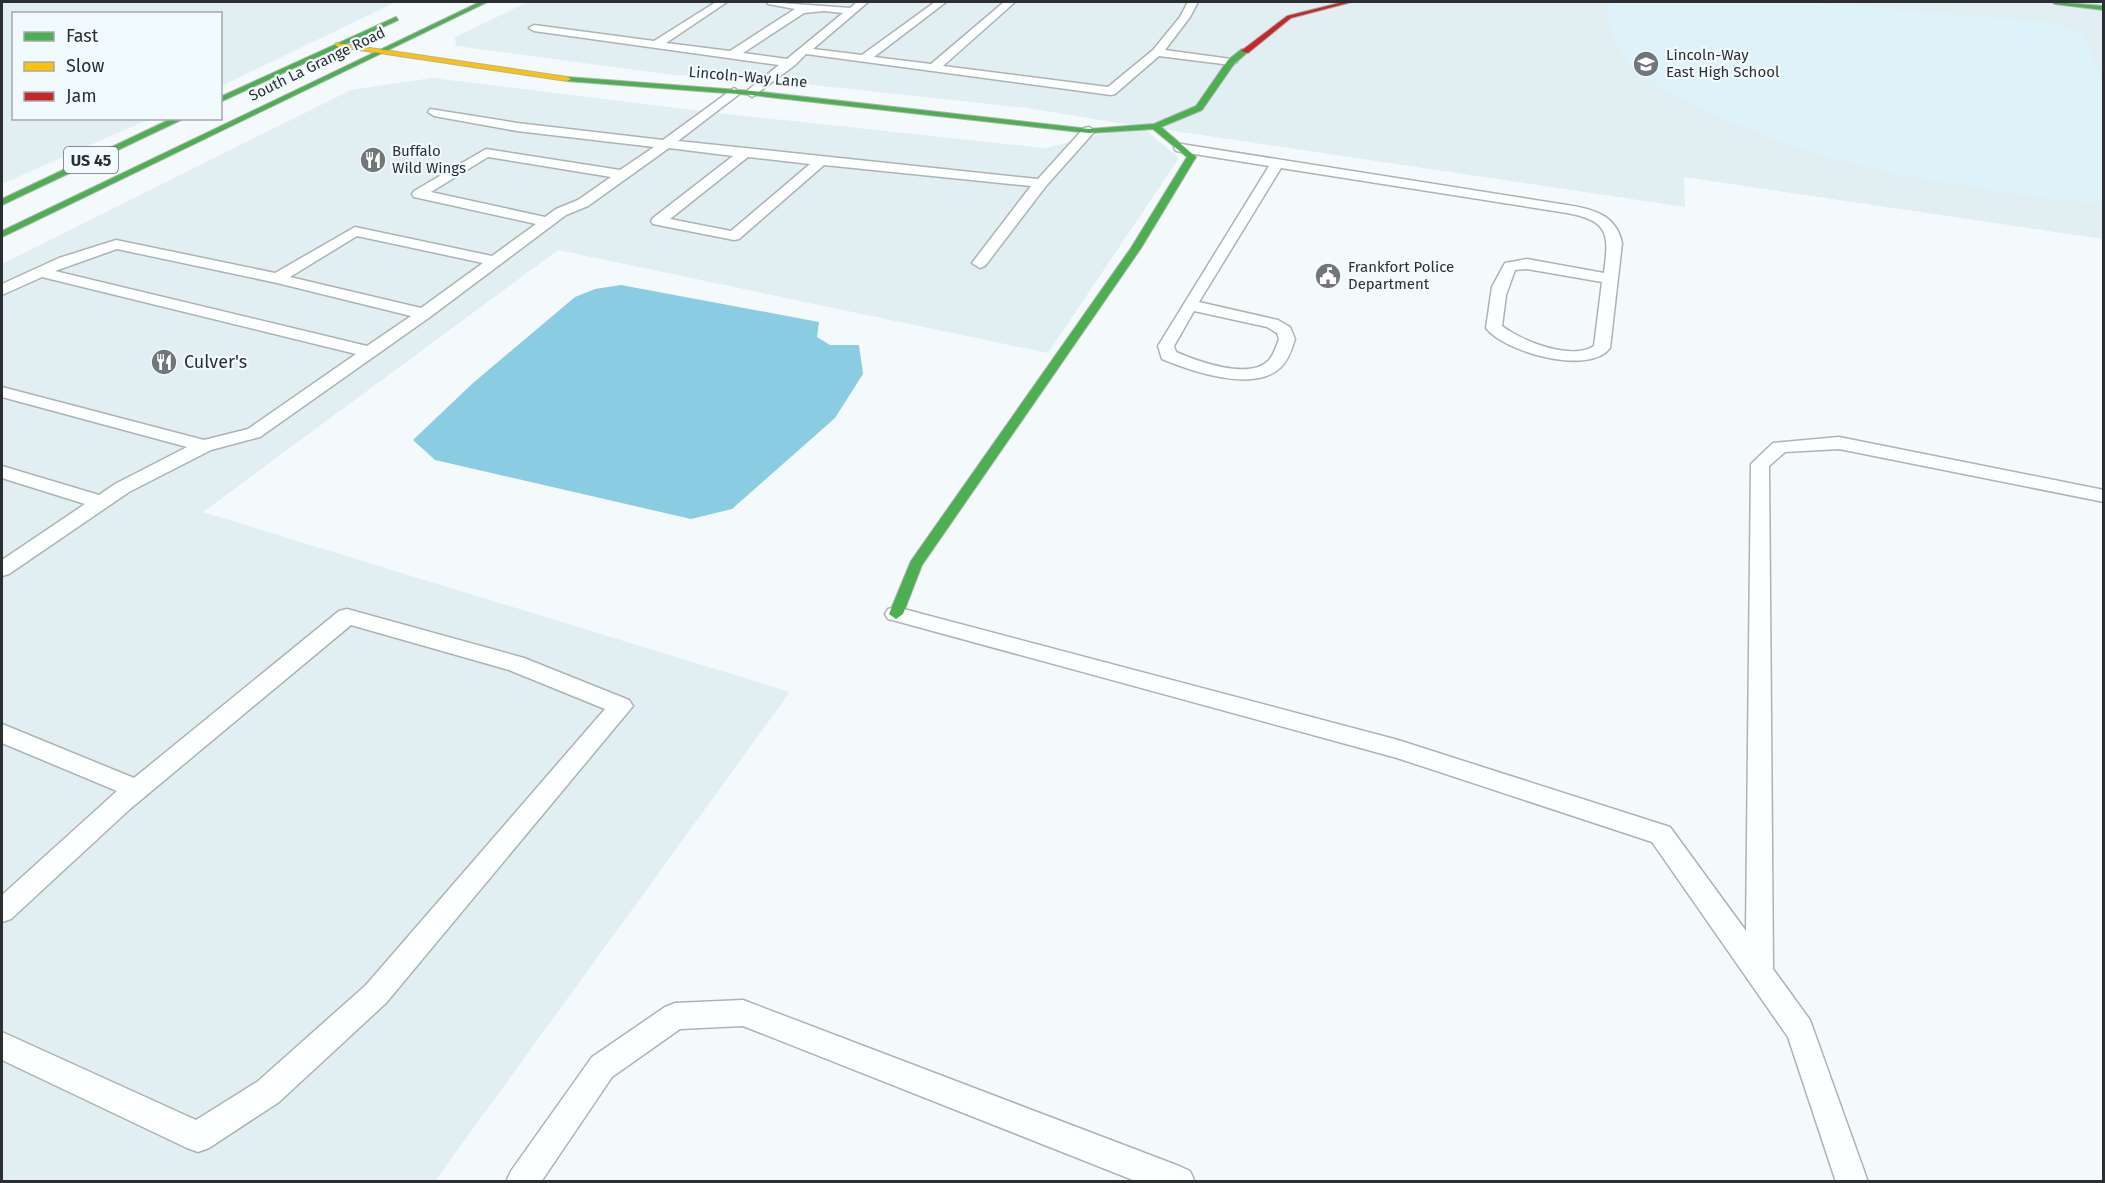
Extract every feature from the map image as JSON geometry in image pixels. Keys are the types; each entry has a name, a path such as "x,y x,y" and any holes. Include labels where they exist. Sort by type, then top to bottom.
{"street":[{"name":"South La Grange Road","path":"2,234 484,2"},
{"name":"Lincoln-Way Lane","path":"339,45 561,79 752,93 1089,130 1155,126 1199,108 1231,62 1289,17 1349,2"},
{"path":"2055,2 2103,8"},
{"name":"South La Grange Road","path":"222,99 405,15"},
{"name":"US 45","path":"2,202 177,120"},
{"path":"896,615 916,564 1136,248 1192,157 1155,126"}],"lane":[{"path":"655,45 722,2"},
{"path":"772,2 852,11"},
{"path":"752,93 863,2"},
{"path":"864,59 941,2"},
{"path":"934,68 1010,2"},
{"path":"806,51 1111,91 1157,52 1185,17 1185,12 1193,2"},
{"path":"732,55 793,15 811,8"},
{"path":"534,28 790,63"},
{"path":"1157,52 1231,62"},
{"path":"2,569 122,488 204,446 254,433 424,314 561,212 583,203 623,176 734,92"},
{"path":"434,112 517,127 1041,183"},
{"path":"980,262 1041,183 1089,130"},
{"path":"1181,148 1590,214 1606,222 1614,232 1615,243 1602,348 1590,355 1565,354 1532,348 1507,339 1494,328 1505,271 1510,266 1527,264 1610,279"},
{"path":"548,222 419,194 486,153 623,176"},
{"path":"745,153 658,221 734,236 820,160"},
{"path":"1189,305 1272,323 1284,330 1287,339 1275,364 1265,372 1253,375 1185,363 1168,355 1166,346 1189,305 1277,163"},
{"path":"277,278 355,231 495,261"},
{"path":"2,290 64,261 116,244 277,278 424,314"},
{"path":"39,272 370,352"},
{"path":"2,393 204,446"},
{"path":"1759,973 1760,464 1780,447 1839,443 2103,496"},
{"path":"2,472 101,502"},
{"path":"896,615 1398,749 1661,834 1800,1030 1852,1182"},
{"path":"2,1046 198,1137 268,1092 376,994 621,706 516,664 346,616 122,802"},
{"path":"2,733 136,789 2,911"},
{"path":"522,1182 602,1066 675,1016 742,1014 1179,1182"}],"shaded area":[{"path":"2,2 396,2 222,86 222,12 12,12 12,120 147,120 2,184"},
{"path":"528,2 2103,2 2103,239 1684,177 1685,207 1141,126 1179,158 1048,353 558,250 203,512 790,692 435,1181 2,1182 2,264 351,90 432,78 735,115 1045,148 1137,126 1027,108 738,77 674,75 456,46 455,37"},
{"path":"1617,2 1805,2 2049,22 2082,32 2103,81 2103,202 2051,199 1877,170 1800,148 1723,119 1653,83 1632,66 1615,42 1610,29 1607,9"}],"water":[{"path":"621,285 819,322 817,337 830,345 859,345 863,374 835,418 732,509 691,519 435,460 413,440 473,383 575,297 595,289"}],"traffic: fast":[{"path":"2,234 484,2"},
{"path":"2055,2 2104,8"},
{"path":"222,99 396,19"},
{"path":"567,79 752,93 1089,131 1155,126 1199,108 1231,62 1245,51"},
{"path":"2,202 177,120"},
{"path":"896,614 916,564 1136,248 1192,157 1155,126"}],"traffic: slow":[{"path":"339,45 567,79"}],"traffic: jam":[{"path":"1245,51 1289,17 1349,2"}],"place":[{"name":"Lincoln-Way East High School","path":"1646,64"},
{"name":"Buffalo Wild Wings","path":"373,160"},
{"name":"Frankfort Police Department","path":"1328,276"},
{"name":"Culver's","path":"164,362"}]}
